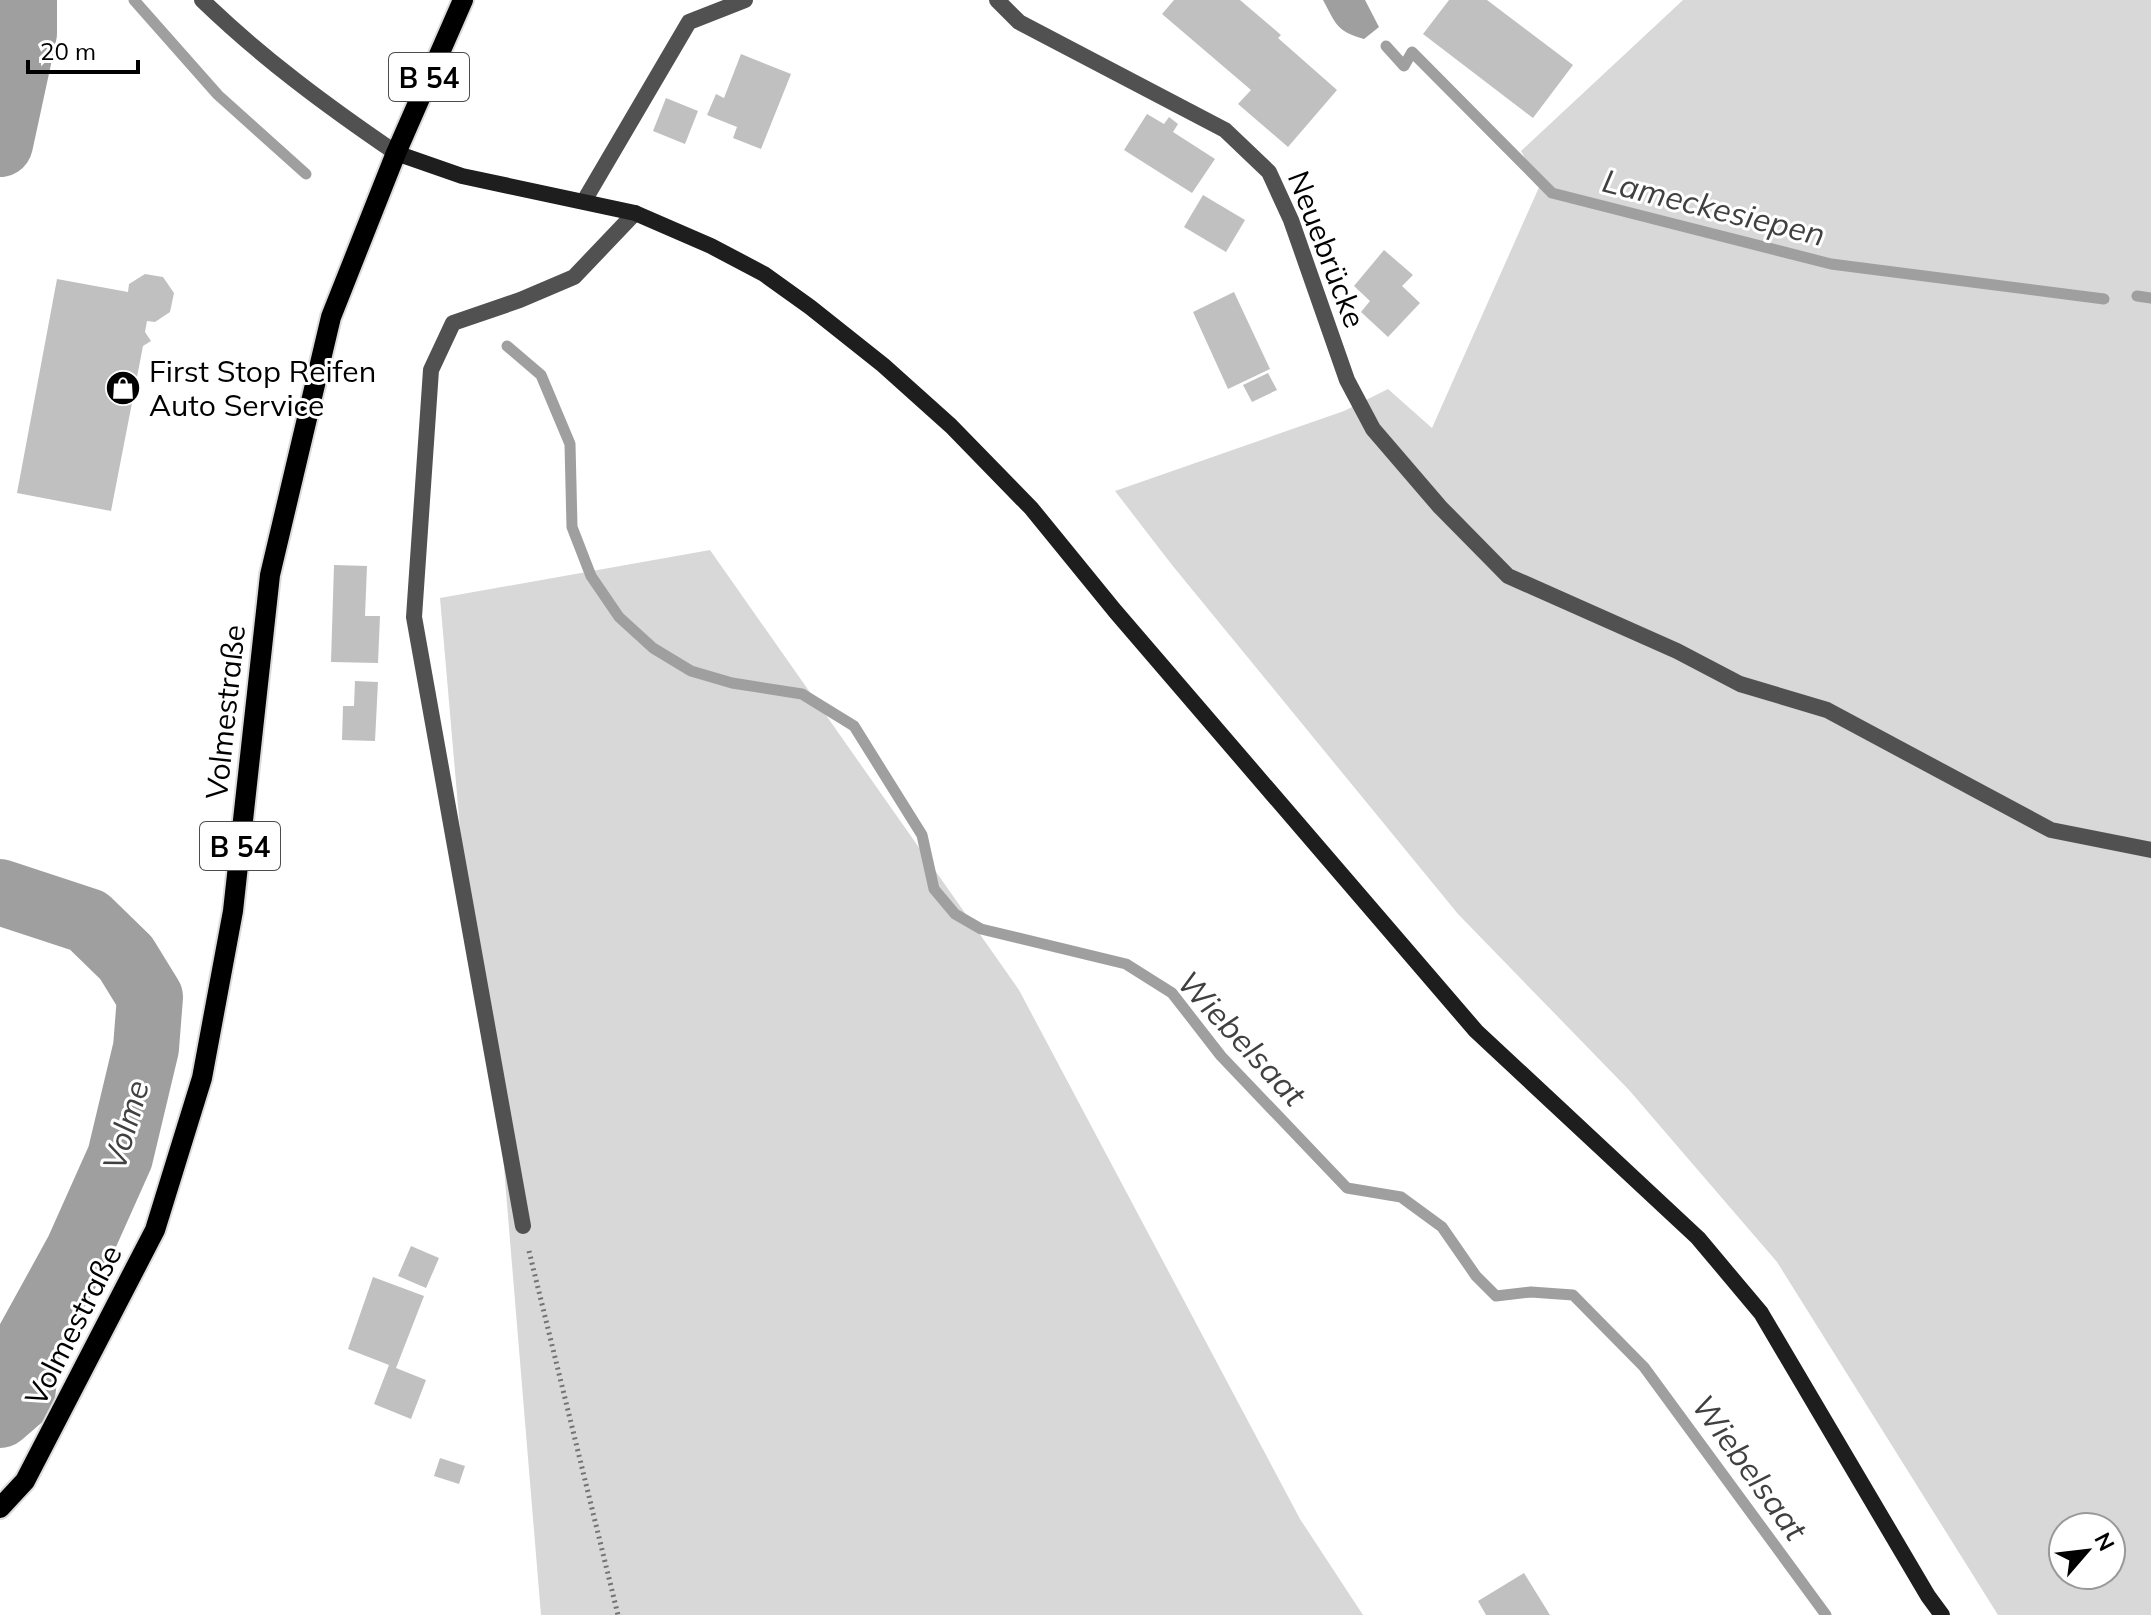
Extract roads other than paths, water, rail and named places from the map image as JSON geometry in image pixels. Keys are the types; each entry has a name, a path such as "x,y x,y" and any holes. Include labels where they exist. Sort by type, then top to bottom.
{"main road":[{"name":"Volmestraße","path":"0,1508 25,1481 155,1230 202,1078 233,911 270,575 331,317 396,153 463,0"},
{"path":"396,153 462,176 635,213 711,246 764,274 810,307 883,365 951,426 1031,508 1115,611 1476,1031 1698,1238 1761,1313 1942,1615"}],"street":[{"path":"202,0 239,36 315,98 396,153"},
{"path":"584,201 689,22 745,0"},
{"name":"Neuebrücke","path":"997,0 1019,22 1225,130 1269,172 1291,220 1347,380 1373,429 1440,507 1508,576 1677,651 1740,684 1827,710 2051,830 2151,850"},
{"path":"523,1226 414,617 431,370 453,323 574,277 635,213"}],"waterway":[{"name":"Volme","path":"0,144 24,33 24,0"},
{"name":"Wiebelsaat","path":"134,0 218,95 306,174"},
{"name":"Lameckesiepen","path":"1386,46 1404,66 1412,52 1552,193 1831,264 2104,299"},
{"name":"Lameckesiepen","path":"2137,296 2151,298"},
{"name":"Wiebelsaat","path":"507,346 541,375 570,444 572,527 591,576 619,617 653,648 691,671 732,683 802,694 854,726 922,835 934,889 955,914 981,929 1126,964 1172,993 1221,1056 1347,1188 1401,1197 1442,1227 1476,1276 1496,1296 1531,1292 1573,1295 1644,1367 1826,1615"},
{"name":"Volme","path":"0,892 88,921 126,958 150,997 146,1048 120,1157 78,1251 29,1340 22,1396 0,1415"}],"place":[{"name":"First Stop Reifen Auto Service","path":"123,388"}]}
